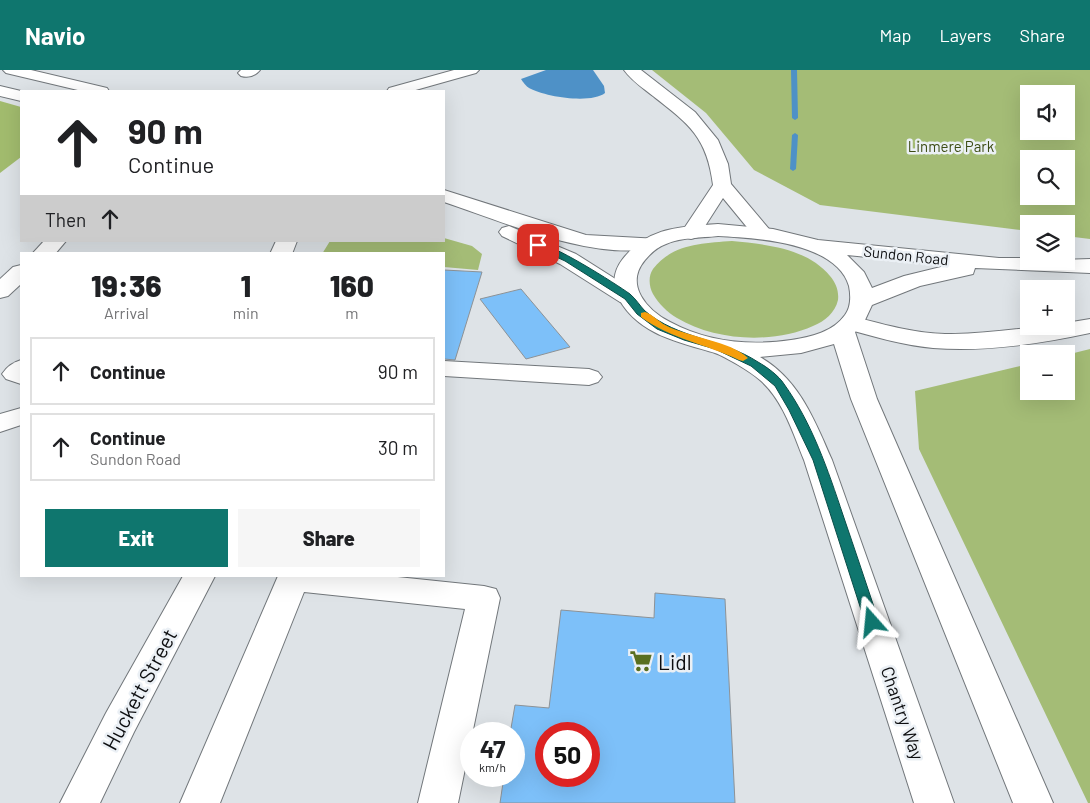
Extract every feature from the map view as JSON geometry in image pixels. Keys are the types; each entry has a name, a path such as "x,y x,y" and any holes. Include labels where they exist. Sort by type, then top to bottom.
{"main road":[{"path":"12,70 39,73 98,90"},
{"path":"632,70 689,116 709,140 719,164 722,185 762,233"},
{"path":"398,90 462,71"},
{"path":"0,91 20,96"},
{"path":"691,233 722,185"},
{"path":"445,196 584,241 626,244 652,243 691,233 718,230 762,233 789,238 814,245 837,258 854,272 862,286 862,301 858,312 847,327 829,339 789,348 742,350 718,346 687,338 661,326 641,312 628,297 568,259 507,231 445,213"},
{"path":"44,252 55,242"},
{"path":"628,297 624,284 626,272 632,260 652,243"},
{"name":"Sundon Road","path":"814,245 999,264 1090,266"},
{"name":"Sundon Road","path":"862,301 886,288 914,279 999,264"},
{"path":"0,291 20,273"},
{"path":"847,327 944,341 1005,338 1067,331 1090,326"},
{"path":"847,327 864,399 1033,803"},
{"name":"Chantry Way","path":"718,346 755,364 779,384 814,452 934,803"},
{"path":"445,368 590,377"},
{"path":"0,424 20,416"},
{"name":"Huckett Street","path":"80,803 119,724 198,577"},
{"path":"200,803 292,579 484,598 438,803"}],"green space":[{"name":"Linmere Park","path":"652,70 1090,70 1090,239 1075,237 1075,215 1020,215 1020,230 820,205 754,170 706,113"},
{"path":"0,101 20,107 20,158 0,173"},
{"path":"445,238 472,246 482,254 478,270 445,267 445,252 323,252 329,242 445,242"},
{"path":"732,241 785,249 810,259 821,267 835,284 838,300 832,313 817,324 797,332 780,336 744,337 726,335 692,326 673,316 655,298 650,285 650,275 653,269 669,254 689,246"},
{"path":"1090,349 1090,803 1088,803 919,449 915,391 1020,366 1020,400 1075,400 1075,353"}],"water":[{"path":"546,70 593,70 604,86 605,93 579,99 556,96 529,88 521,79"}],"building":[{"path":"445,270 482,272 455,360 445,359"},
{"path":"521,289 570,347 526,359 480,299"},
{"name":"Lidl","path":"655,593 725,599 735,803 500,803 502,787 525,787 525,722 512,722 515,705 549,708 561,610 654,618"}],"waterway":[{"path":"794,70 795,118"},
{"path":"793,169 795,135"}],"slow traffic":[{"path":"645,315 661,326 687,338 718,346 743,358"}],"place":[{"name":"Lidl","path":"641,661"}],"route":[{"path":"538,245 568,259 628,297 641,312 661,326 687,338 718,346 755,364 779,384 818,460 872,622"}]}
